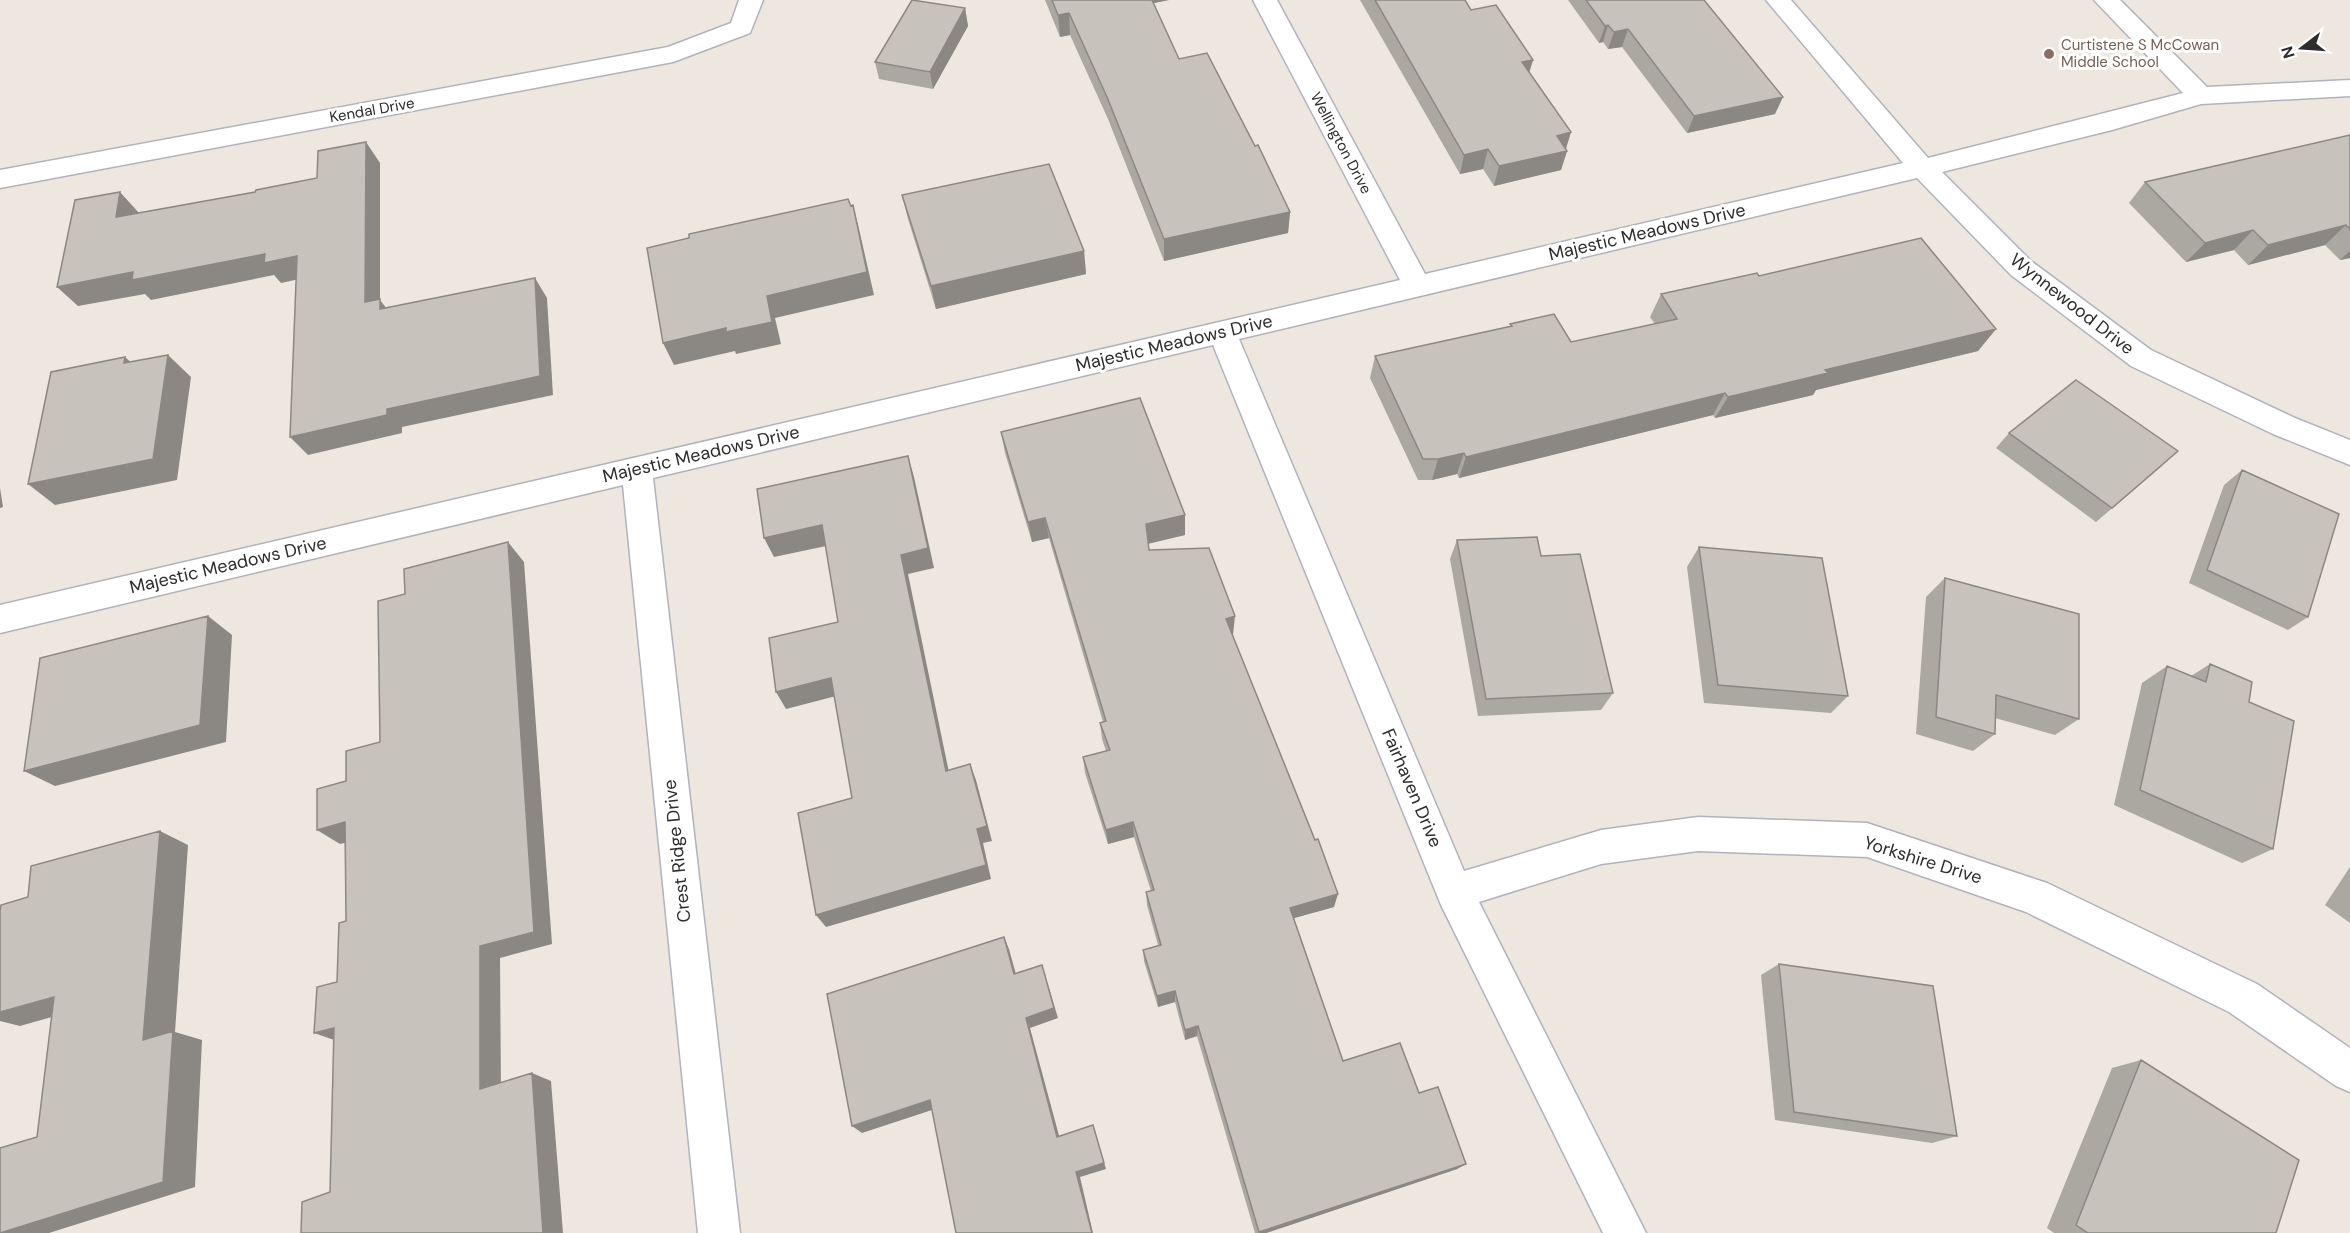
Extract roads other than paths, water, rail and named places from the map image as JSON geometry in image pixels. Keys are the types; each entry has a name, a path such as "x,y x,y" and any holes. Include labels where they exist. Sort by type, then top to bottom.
{"street":[{"name":"Kendal Drive","path":"0,178 674,54 741,28 751,0"},
{"name":"Wellington Drive","path":"1265,0 1417,286"},
{"name":"Wynnewood Drive","path":"1778,0 1922,168 2021,268 2141,358 2284,426 2350,453"},
{"path":"2106,0 2201,96"},
{"name":"Majestic Meadows Drive","path":"0,619 1922,168 2112,121 2201,96 2350,88"},
{"name":"Fairhaven Drive","path":"1222,332 1454,892 1625,1233"},
{"name":"Crest Ridge Drive","path":"636,469 719,1233"},
{"name":"Yorkshire Drive","path":"1454,892 1601,847 1688,836 1867,840 2034,896 2243,998 2350,1072"}],"place":[{"name":"Curtistene S McCowan Middle School","path":"2049,54"}]}
